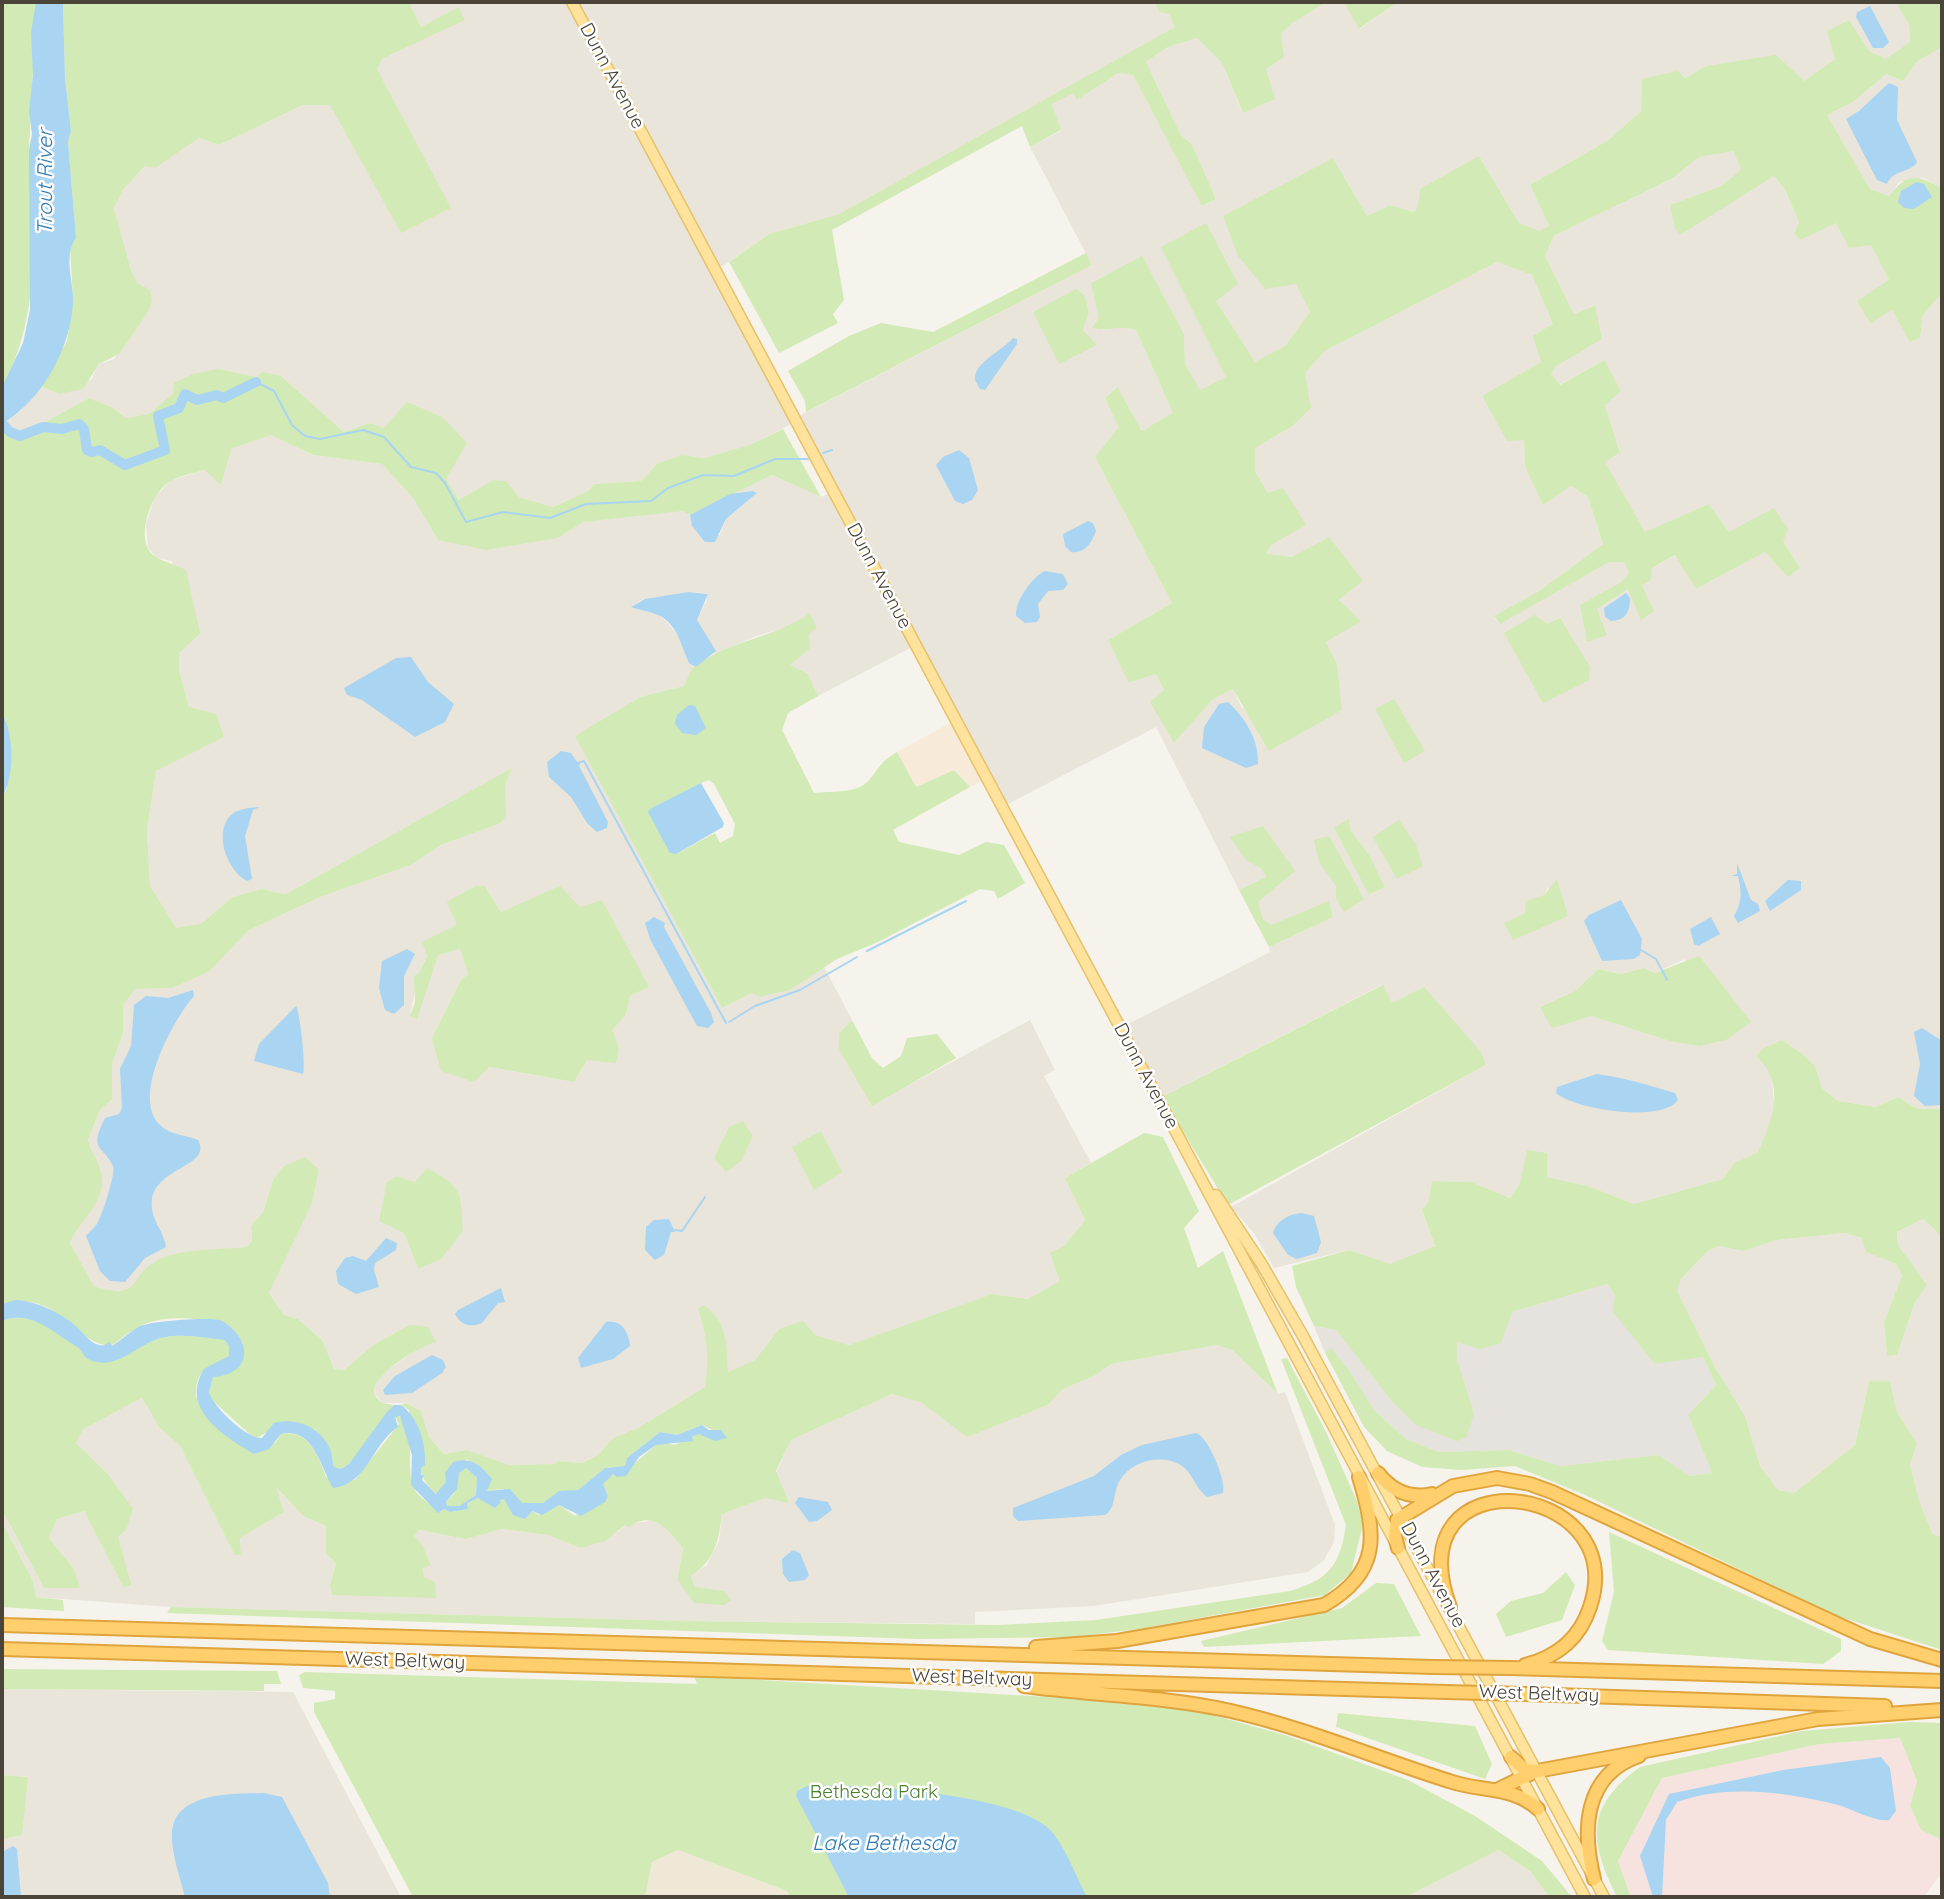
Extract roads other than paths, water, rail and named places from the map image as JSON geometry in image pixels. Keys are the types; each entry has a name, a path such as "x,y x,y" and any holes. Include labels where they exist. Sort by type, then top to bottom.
{"highway":[{"path":"1378,1473 1392,1488 1407,1494 1440,1493"},
{"path":"918,1651 1047,1647 1117,1641 1324,1605 1349,1588 1367,1559 1373,1525 1359,1477"},
{"path":"1398,1548 1394,1529 1401,1515 1440,1493 1484,1479 1530,1484 1870,1639 1942,1660"},
{"path":"1450,1607 1439,1574 1441,1550 1450,1529 1463,1515 1489,1502 1517,1500 1547,1508 1568,1522 1580,1536 1593,1567 1593,1593 1586,1619 1560,1650 1536,1662 1512,1668"},
{"name":"West Beltway","path":"2,1625 1942,1681"},
{"name":"West Beltway","path":"2,1649 1525,1694 1942,1709"},
{"path":"975,1678 1082,1693 1168,1700 1230,1711 1295,1728 1467,1787 1522,1796 1538,1809"},
{"path":"1511,1757 1525,1770 1537,1771 1818,1719 1942,1709"},
{"path":"1594,1879 1586,1833 1592,1800 1617,1767 1657,1750"},
{"path":"1495,1790 1537,1771"}],"main road":[{"name":"Dunn Avenue","path":"572,2 1586,1897"},
{"name":"Dunn Avenue","path":"1187,1150 1261,1263 1303,1336 1604,1897"},
{"path":"1278,1324 1303,1336"},
{"path":"1287,1342 1298,1342 1315,1359"}],"water":[{"name":"Trout River","path":"36,2 63,2 65,78 71,131 68,142 76,238 70,251 72,314 62,351 43,385 17,414 2,424 2,387 23,343 30,310 29,150 32,134 29,111 33,75 31,33"},
{"path":"1870,6 1889,42 1883,48 1873,48 1856,17 1857,12"},
{"path":"1889,83 1898,87 1897,120 1917,162 1911,168 1893,176 1887,184 1877,180 1846,119 1859,111"},
{"path":"1917,182 1924,184 1932,197 1914,209 1904,208 1898,202 1901,191"},
{"path":"1013,338 1017,339 1017,344 985,390 980,389 975,380 979,368"},
{"path":"959,450 969,458 978,490 972,500 963,504 955,501 936,465 943,457"},
{"path":"753,491 757,493 726,519 715,542 705,542 692,526 690,515 730,494"},
{"path":"1088,521 1093,523 1096,531 1092,539 1084,549 1071,552 1065,546 1063,534"},
{"path":"1045,571 1063,574 1068,584 1063,590 1048,591 1038,604 1040,617 1037,622 1025,623 1016,616 1018,603 1030,584"},
{"path":"688,592 708,594 697,620 716,651 696,667 689,663 678,636 665,619 631,607 645,599"},
{"path":"1626,593 1630,598 1626,614 1611,621 1605,617 1604,608"},
{"path":"411,657 428,682 454,704 445,722 415,737 362,700 347,695 344,688 396,658"},
{"path":"1228,702 1250,730 1258,764 1246,768 1202,748 1204,727 1219,704"},
{"path":"689,705 695,706 706,728 696,735 682,733 675,724 677,715"},
{"path":"2,713 11,743 11,767 2,797"},
{"path":"561,751 571,753 577,762 581,761 579,766 608,822 607,828 597,832 587,823 571,797 549,777 547,762"},
{"path":"701,783 724,823 723,827 676,854 670,853 648,812"},
{"path":"260,807 253,810 245,836 252,879 247,881 229,861 223,834 232,814"},
{"path":"1737,863 1751,900 1758,904 1760,911 1738,923 1734,916 1740,902 1740,887 1738,876 1731,876 1737,874"},
{"path":"1788,880 1801,881 1801,890 1770,911 1765,901"},
{"path":"1621,900 1642,939 1640,955 1634,959 1602,961 1584,921 1589,915"},
{"path":"654,917 665,923 664,927 711,1013 714,1022 708,1028 697,1026 650,939 645,923"},
{"path":"1711,917 1720,934 1698,946 1694,944 1690,929"},
{"path":"407,949 415,954 404,976 404,1005 394,1014 385,1010 379,988 382,961"},
{"path":"193,990 194,996 176,1022 159,1058 150,1095 152,1111 159,1124 173,1133 198,1140 201,1149 191,1162 163,1180 152,1199 153,1213 166,1247 145,1258 125,1282 110,1281 100,1271 86,1236 97,1224 112,1177 113,1166 97,1142 105,1118 119,1114 122,1108 120,1069 131,1046 134,1005 146,996 168,998"},
{"path":"296,1006 302,1040 303,1074 254,1061 259,1044"},
{"path":"1922,1028 1942,1041 1942,1105 1925,1106 1914,1096 1920,1064 1914,1032"},
{"path":"1597,1074 1675,1093 1678,1100 1669,1107 1655,1111 1618,1112 1581,1104 1556,1093 1557,1087"},
{"path":"1301,1213 1314,1216 1321,1242 1317,1253 1297,1259 1288,1255 1273,1233 1284,1219"},
{"path":"669,1219 675,1232 671,1232 664,1255 655,1260 645,1250 646,1227 654,1220"},
{"path":"386,1238 397,1243 396,1250 375,1263 374,1270 379,1287 356,1294 338,1284 336,1271 345,1258 353,1256 366,1261"},
{"path":"501,1288 505,1302 498,1303 482,1323 466,1324 455,1314 458,1310"},
{"path":"16,1300 48,1309 71,1322 93,1342 104,1345 109,1342 112,1346 144,1325 194,1319 222,1321 240,1337 244,1355 235,1370 213,1377 209,1393 233,1423 249,1434 262,1438 274,1423 289,1421 305,1425 324,1438 334,1467 341,1469 349,1464 387,1412 394,1405 401,1405 417,1424 425,1457 425,1465 421,1468 421,1475 424,1475 422,1480 436,1494 446,1482 445,1473 453,1462 471,1461 492,1479 487,1491 510,1489 522,1503 543,1503 559,1491 578,1490 605,1468 625,1466 627,1458 660,1432 677,1435 702,1425 709,1430 721,1430 727,1438 715,1441 699,1434 692,1437 693,1441 656,1445 639,1457 626,1476 617,1477 613,1474 603,1484 608,1496 605,1502 581,1516 559,1505 542,1515 532,1511 525,1519 513,1515 504,1499 499,1500 501,1502 495,1508 478,1498 467,1503 468,1509 450,1512 444,1509 438,1513 411,1485 412,1455 400,1416 395,1417 398,1427 382,1443 355,1479 333,1488 314,1450 301,1436 281,1434 269,1449 254,1454 230,1439 208,1420 197,1397 198,1383 204,1369 229,1356 229,1346 225,1340 193,1336 161,1338 117,1360 98,1362 88,1359 77,1347 33,1321 13,1318 2,1321 2,1304","holes":["466,1468 477,1478 476,1495 459,1506 447,1506 446,1502 457,1489 459,1473"]},
{"path":"606,1322 616,1323 623,1328 630,1346 613,1359 581,1368 578,1358"},
{"path":"432,1355 443,1360 446,1367 442,1373 412,1393 385,1395 383,1390 395,1376"},
{"path":"1196,1433 1206,1442 1216,1460 1223,1493 1207,1497 1184,1467 1171,1461 1155,1460 1139,1464 1125,1473 1118,1484 1111,1509 1105,1515 1018,1521 1013,1516 1013,1508 1094,1476 1121,1455 1142,1445"},
{"path":"799,1497 828,1502 832,1510 817,1521 809,1522 795,1503"},
{"path":"793,1550 800,1553 809,1575 805,1580 789,1582 783,1574 782,1559"},
{"path":"1881,1757 1890,1768 1896,1811 1889,1820 1876,1819 1819,1800 1757,1792 1716,1793 1677,1802 1666,1820 1662,1897 1653,1897 1640,1856 1669,1794 1783,1770"},
{"name":"Lake Bethesda","path":"807,1786 897,1789 935,1794 1006,1808 1033,1818 1056,1838 1087,1897 849,1897 796,1796 797,1791"},
{"path":"264,1793 282,1797 328,1883 330,1897 185,1897 173,1848 175,1819 183,1809 194,1802 223,1795"},
{"path":"13,1846 17,1849 21,1897 2,1897 2,1852"}],"waterway":[{"path":"256,382 274,391 292,425 305,436 320,439 363,430 384,437 411,467 436,473 445,483 466,522 503,512 550,518 586,504 651,501 668,488 703,475 734,476 775,459 808,459"},
{"path":"2,423 10,432 20,436 43,427 62,429 79,424 84,429 87,450 100,450 125,465 165,450 158,416 179,408 185,394 197,400 217,395 223,398 256,382"},
{"path":"823,453 832,450"},
{"path":"581,762 584,761 726,1023"},
{"path":"867,951 966,901"},
{"path":"1641,950 1656,959 1667,980"},
{"path":"729,1022 755,1006 800,990 857,957"},
{"path":"675,1230 682,1231 705,1197"}],"park label":[{"name":"Bethesda Park","path":"874,1792"}]}
